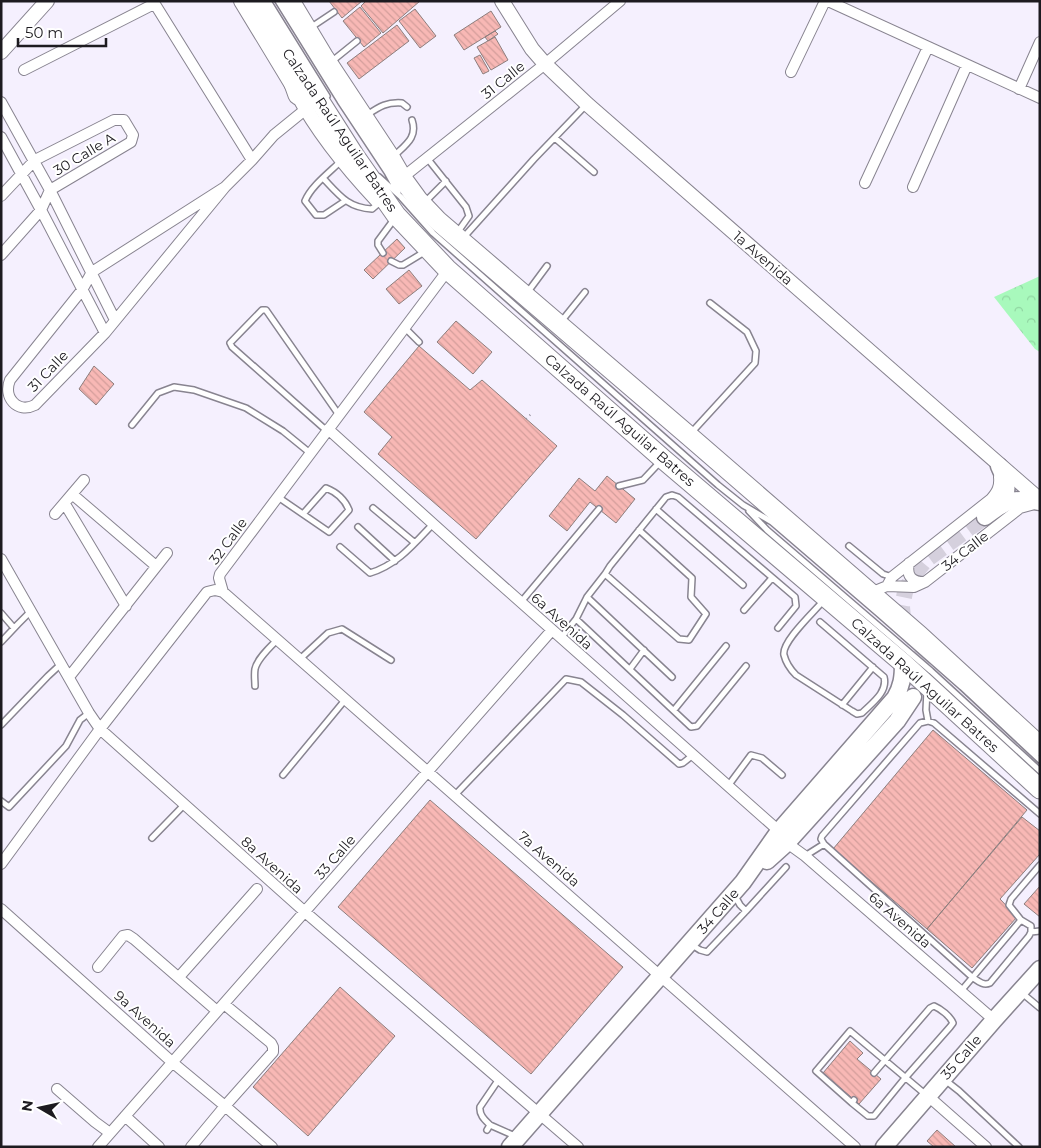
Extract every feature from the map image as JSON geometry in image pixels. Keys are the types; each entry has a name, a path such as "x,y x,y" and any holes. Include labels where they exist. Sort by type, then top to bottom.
{"highway":[{"name":"Calzada Raúl Aguilar Batres","path":"256,1 354,155 398,206 429,250 448,270 663,459 903,663 920,691 1040,789"},
{"name":"Calzada Raúl Aguilar Batres","path":"290,1 328,64 402,178 438,221 689,436 883,585 920,636 1040,746"},
{"path":"276,33 302,102"}],"main road":[{"path":"999,466 1006,480 1007,489 1005,498 1000,505"},
{"path":"985,517 1008,501 1016,499 1040,502"},
{"name":"34 Calle","path":"514,1142 783,837 894,698 900,689 903,679 903,663"},
{"path":"783,837 897,722 920,691"},
{"name":"35 Calle","path":"884,1147 1040,969"}],"street":[{"path":"1,52 47,1"},
{"path":"241,1 302,102 342,160 380,203 398,206"},
{"name":"1a Avenida","path":"502,1 532,49 587,104 1040,502"},
{"name":"31 Calle","path":"402,178 545,64 620,1"},
{"path":"791,72 827,1 1040,98"},
{"path":"24,70 154,2 252,160"},
{"path":"1019,89 1040,42"},
{"path":"865,183 928,47"},
{"path":"914,187 967,65"},
{"path":"1,102 35,160 115,320"},
{"name":"31 Calle","path":"225,187 92,272 82,290 10,380 8,392 20,408 35,405 105,333 225,187 252,160 302,102"},
{"name":"30 Calle A","path":"1,196 35,160 114,120 124,120 133,135 131,142 126,146 50,190 41,210 1,255"},
{"path":"1,137 105,333"},
{"name":"32 Calle","path":"223,592 219,578 220,574 448,270"},
{"name":"6a Avenida","path":"328,430 804,856 994,1020"},
{"name":"34 Calle","path":"883,585 991,500 997,492 1000,483 999,466"},
{"path":"55,514 84,480"},
{"path":"72,494 156,566"},
{"name":"34 Calle","path":"883,585 914,587 925,582 1020,508 1040,502"},
{"path":"64,504 126,606"},
{"path":"69,677 166,553"},
{"name":"8a Avenida","path":"1,559 100,730 304,912 578,1147"},
{"path":"909,563 910,578 925,582"},
{"path":"1,864 100,730 207,592 215,590 223,592"},
{"name":"7a Avenida","path":"223,592 856,1147"},
{"name":"33 Calle","path":"98,1147 552,630"},
{"path":"179,977 257,889"},
{"name":"9a Avenida","path":"1,909 172,1062 272,1147"},
{"path":"98,967 123,936 128,935 179,977 271,1043 273,1052 192,1147"},
{"path":"57,1089 110,1133"},
{"path":"928,1096 986,1147"},
{"path":"125,1116 160,1147"}],"lane":[{"path":"268,1 330,100"},
{"path":"278,1 387,172 398,206 378,241 382,253"},
{"path":"308,30 334,12"},
{"path":"328,64 357,41"},
{"path":"364,117 382,105 393,102 402,103 407,107"},
{"path":"458,238 587,104"},
{"path":"391,159 412,139 414,127 412,120"},
{"path":"556,138 594,172"},
{"path":"428,158 466,207 468,216 458,238"},
{"path":"342,160 314,186 305,202 316,216 324,215 345,201"},
{"path":"377,174 398,206 433,233 743,505 767,530 931,671 1040,771"},
{"path":"324,178 345,201 362,209 372,209 380,203"},
{"path":"422,204 446,181"},
{"path":"391,261 398,265 403,265 429,250"},
{"path":"525,295 547,266"},
{"path":"559,325 585,292"},
{"path":"689,436 755,363 756,351 747,332 710,303"},
{"path":"328,430 232,347 230,343 262,310 266,310 339,415"},
{"path":"405,328 419,342"},
{"path":"132,425 158,393 174,387 194,390 246,408 283,431 310,453"},
{"path":"619,486 643,480 663,459"},
{"path":"278,496 303,514 329,532 349,510 346,503 333,491 326,488 303,514"},
{"path":"561,638 576,619 587,597 610,566 666,497 672,495 678,498 795,597 796,606 778,628"},
{"path":"743,505 772,522 962,687 1040,760"},
{"path":"373,508 415,543"},
{"path":"521,603 599,509"},
{"path":"656,509 742,585"},
{"path":"340,547 370,573 381,570 395,561 433,524"},
{"path":"358,527 395,561"},
{"path":"605,574 679,639 689,640 706,614 691,597 692,578 639,530"},
{"path":"849,546 883,574 883,585"},
{"path":"744,610 772,578"},
{"path":"587,597 672,677"},
{"path":"820,622 884,677 884,690 862,713 858,714 852,711 796,676 789,667 784,655 785,646 790,638 826,598"},
{"path":"1,642 31,611"},
{"path":"1,613 14,628"},
{"path":"576,619 691,727 697,726 746,666"},
{"path":"300,659 328,633 342,629 391,660"},
{"path":"255,686 254,671 256,665 268,648 278,639"},
{"path":"674,710 726,646"},
{"path":"630,669 644,650"},
{"path":"1,725 62,664"},
{"path":"842,705 873,667"},
{"path":"455,795 566,679 581,682 623,715 679,764 693,755"},
{"path":"920,691 928,721"},
{"path":"283,775 346,699"},
{"path":"1,801 9,807 66,746 80,720 89,713"},
{"path":"1040,814 934,723 928,721 920,723 821,839 824,844 972,977 986,985 990,983 1031,932 1031,926 1021,920 1010,905 1011,899 1040,865"},
{"path":"728,786 752,755 762,758 782,775"},
{"path":"152,838 184,805"},
{"path":"804,856 824,844"},
{"path":"690,943 700,950 707,952 786,867"},
{"path":"738,888 740,905 746,911"},
{"path":"960,991 1021,920"},
{"path":"1031,932 1040,931"},
{"path":"1019,991 1040,1008"},
{"path":"874,1073 884,1060 930,1008 937,1007 953,1023 905,1078 874,1116 868,1116 853,1101 816,1071 850,1031 884,1060 905,1078 928,1096"},
{"path":"943,1078 1019,1147"},
{"path":"499,1079 479,1111 489,1127 514,1142"}],"path":[{"path":"526,419 531,414"}],"green space":[{"path":"1040,276 1040,352 1035,349 994,297"}],"building":[{"path":"329,1 362,1 342,18"},
{"path":"366,1 420,1 383,33 361,6"},
{"path":"360,7 381,33 364,47 343,21"},
{"path":"415,9 436,36 420,48 399,21"},
{"path":"491,11 501,27 464,50 454,35"},
{"path":"397,25 409,41 359,79 347,63"},
{"path":"495,31 498,34 488,41 485,37"},
{"path":"495,37 508,60 491,70 477,47"},
{"path":"480,55 489,71 483,74 474,58"},
{"path":"397,239 405,248 373,279 364,270"},
{"path":"409,270 422,286 399,304 386,289"},
{"path":"456,321 492,352 473,374 437,342"},
{"path":"419,346 470,390 482,380 557,446 476,539 378,454 392,437 364,412"},
{"path":"94,366 114,384 96,405 79,389"},
{"path":"607,476 635,499 616,523 590,502 567,531 549,516 579,478 595,491"},
{"path":"933,730 1027,810 927,929 833,849"},
{"path":"430,800 623,967 531,1074 338,907"},
{"path":"1022,817 1040,831 1040,854 1000,899 1017,917 972,968 927,929"},
{"path":"1040,886 1040,917 1024,904"},
{"path":"340,987 395,1036 308,1136 253,1087"},
{"path":"850,1041 863,1053 857,1059 881,1079 859,1104 823,1073"},
{"path":"937,1130 956,1147 934,1147 927,1141"}],"tunnel":[{"path":"916,688 922,673 921,658 903,618 902,607 905,592 912,577 926,560 985,517"}]}
